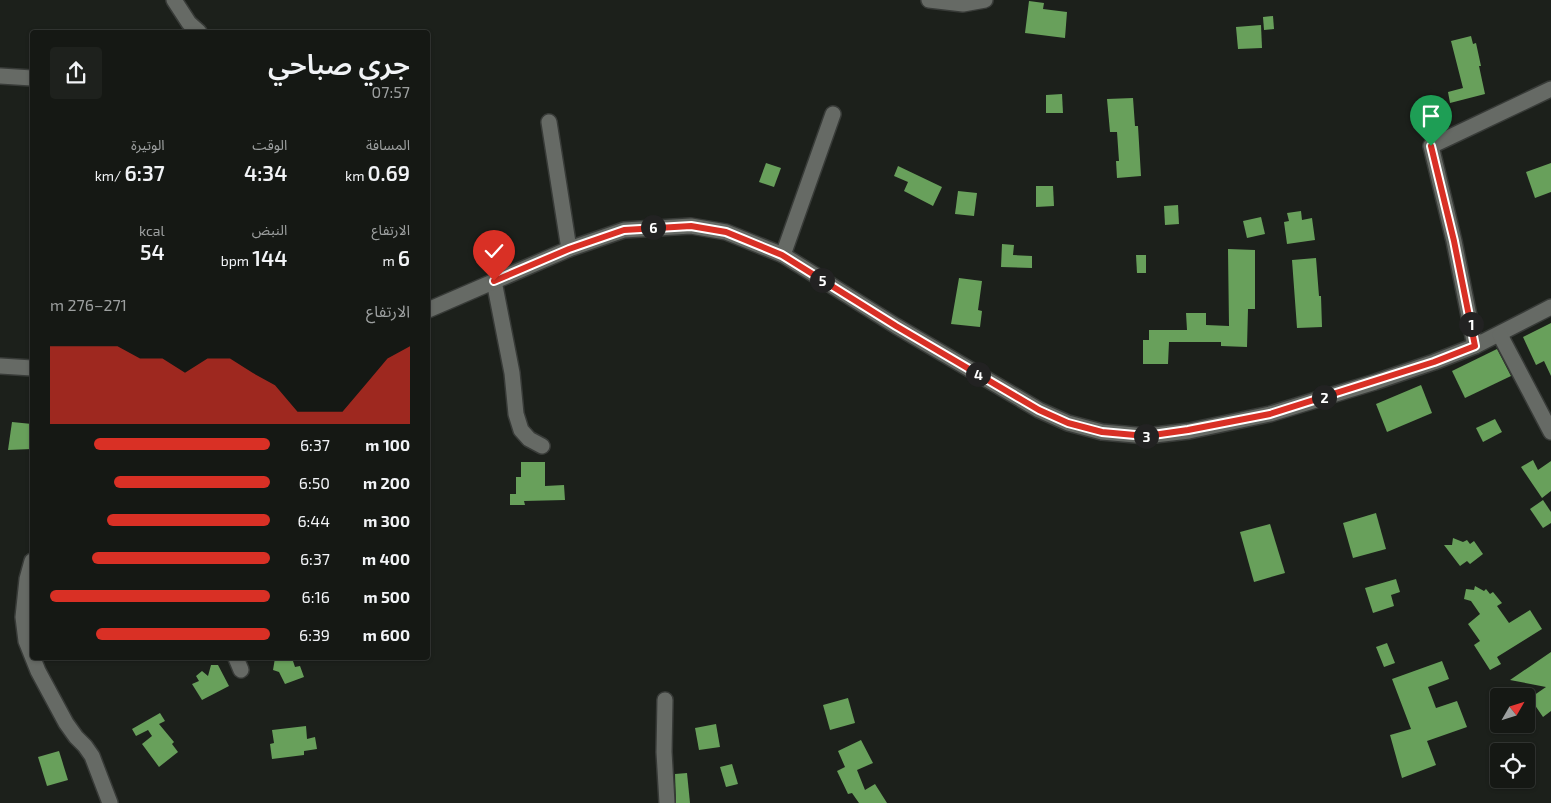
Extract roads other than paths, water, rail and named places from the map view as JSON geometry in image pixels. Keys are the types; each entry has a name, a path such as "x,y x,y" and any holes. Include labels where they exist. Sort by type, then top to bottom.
{"street":[{"path":"174,0 197,30"},
{"path":"928,0 964,4 985,0"},
{"path":"0,76 30,78"},
{"path":"1475,346 1454,241 1431,146 1551,89"},
{"path":"782,255 833,114"},
{"path":"549,122 569,249"},
{"path":"430,309 569,249 624,230 691,226 726,232 782,255 896,326 1039,410 1068,423 1102,432 1146,436 1270,414 1434,362 1500,335 1551,308"},
{"path":"494,281 512,373 516,414 520,430 529,439 542,446"},
{"path":"1500,335 1551,432"},
{"path":"0,366 30,368"},
{"path":"30,569 27,579 23,617 30,652"},
{"path":"33,660 66,723 92,756 110,803"},
{"path":"665,700 664,736 667,803"}]}
